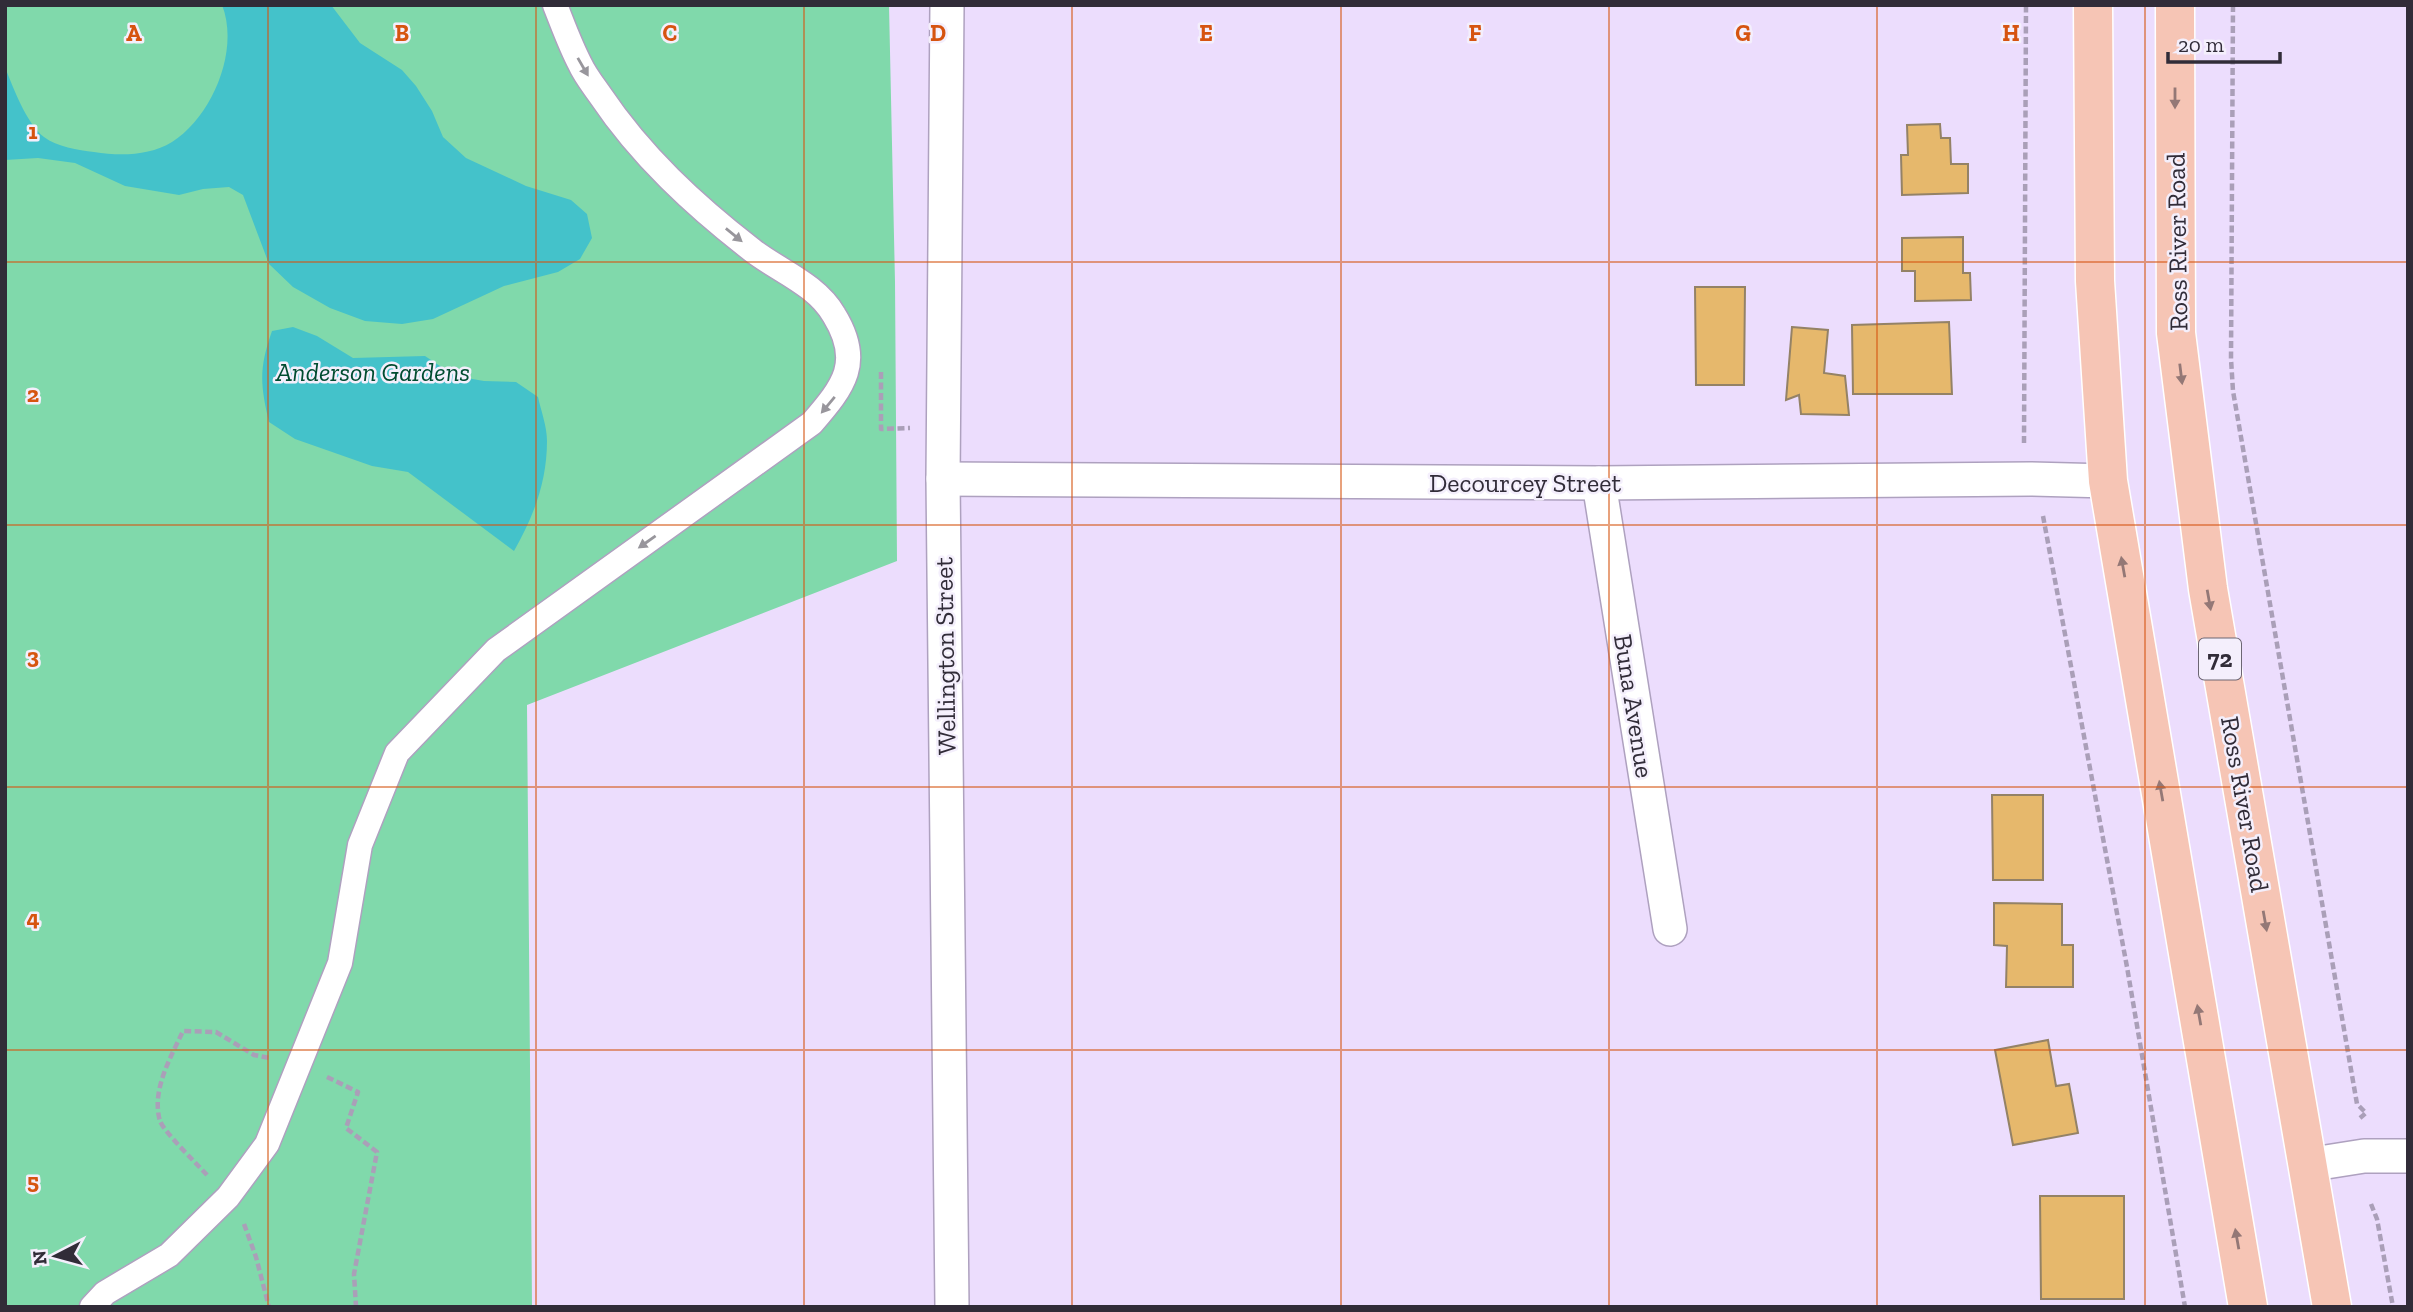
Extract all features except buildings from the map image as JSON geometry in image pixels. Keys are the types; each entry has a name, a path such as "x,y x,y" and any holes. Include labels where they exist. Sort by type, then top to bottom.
{"main road":[{"path":"2093,5 2095,281 2108,481 2248,1307"},
{"name":"Ross River Road","path":"2175,5 2176,333 2207,589 2332,1307"}],"street":[{"path":"92,1307 105,1293 169,1255 228,1197 267,1144 302,1063 340,963 360,845 397,753 496,650 813,423 834,398 848,372 848,347 834,314 807,285 754,252 684,195 618,122 580,66 555,5"},
{"name":"Wellington Street","path":"947,5 943,479 953,1307"},
{"name":"Decourcey Street","path":"943,479 1599,483 2031,479 2108,481"},
{"name":"Buna Avenue","path":"1599,483 1670,929"},
{"path":"2307,1165 2364,1156 2408,1156"}],"path":[{"path":"2024,444 2026,5"},
{"path":"2233,5 2231,359 2234,391 2357,1104 2365,1113 2361,1118"},
{"path":"848,360 881,359 881,429 943,427"},
{"path":"2043,516 2119,926 2185,1307"},
{"path":"2371,1204 2377,1219 2393,1307"}],"green space":[{"name":"Anderson Gardens","path":"5,5 889,5 897,561 527,705 532,1307 5,1307"}],"shaded area":[{"path":"222,5 331,5 360,43 402,70 432,111 443,137 466,158 526,186 571,200 587,214 592,238 580,259 558,272 504,286 433,319 402,324 365,321 330,308 293,287 269,264 243,195 229,187 203,189 179,195 125,186 75,163 38,158 5,160 5,67 31,123 44,137 55,143 68,148 124,154 154,150 172,142 199,116 219,81 227,42 227,23"},
{"path":"293,327 317,336 353,358 425,356 455,376 484,381 516,382 538,397 547,435 545,470 528,525 514,551 408,472 372,466 295,439 269,422 263,386 265,355 272,331"}]}
